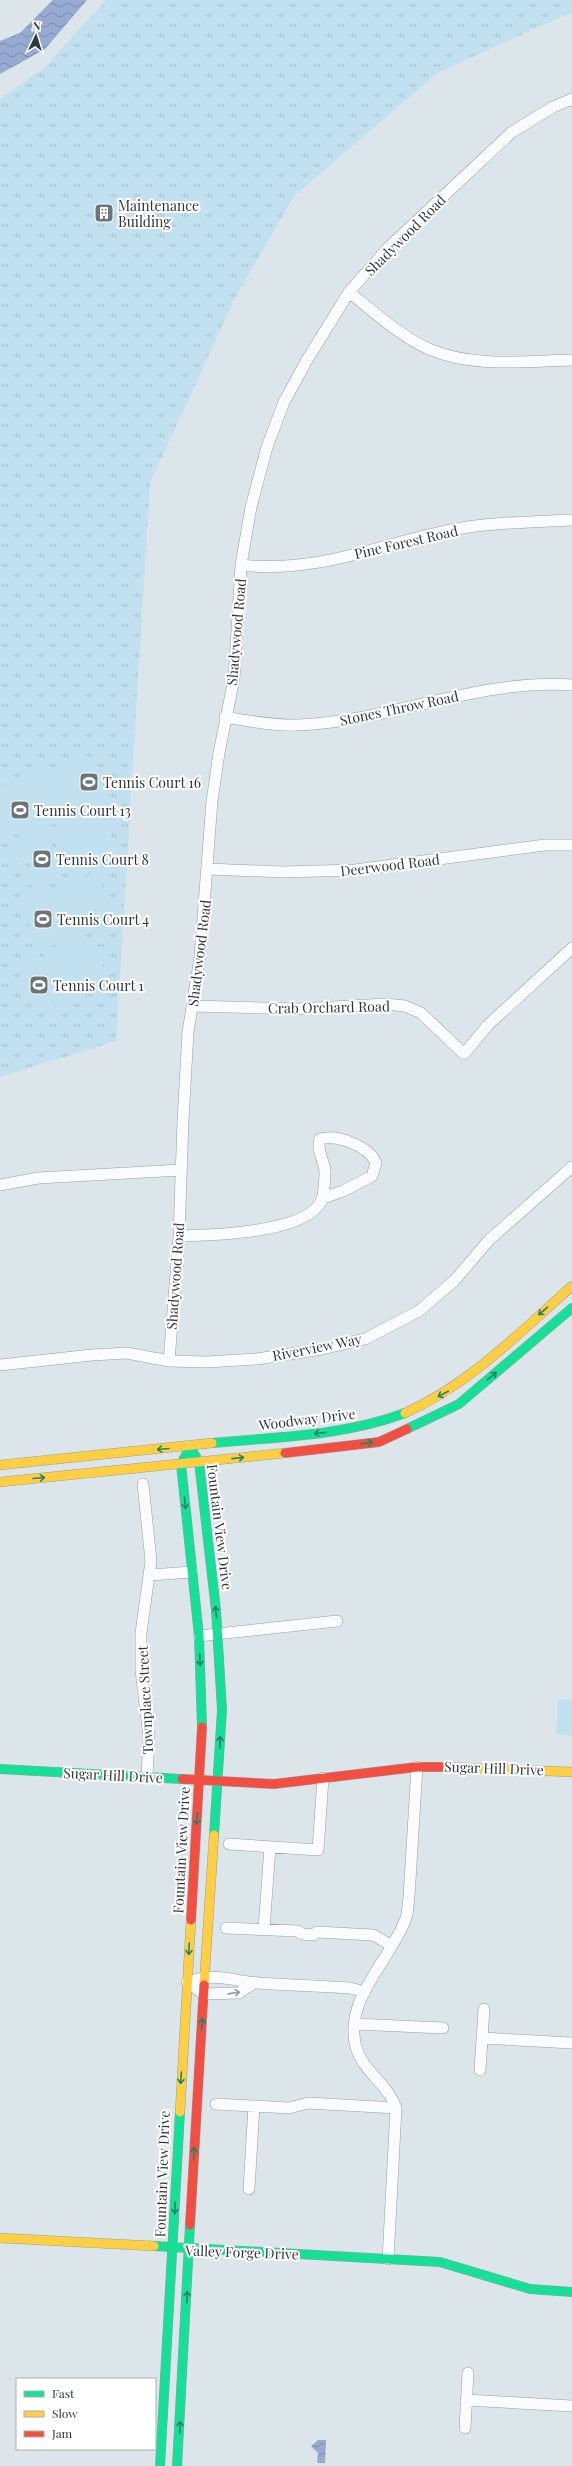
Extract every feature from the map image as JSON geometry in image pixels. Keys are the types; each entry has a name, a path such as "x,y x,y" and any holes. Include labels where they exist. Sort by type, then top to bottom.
{"main road":[{"name":"Woodway Drive","path":"0,1465 190,1447 334,1431 373,1424 406,1413 450,1390 572,1286"},
{"path":"0,1482 335,1448 379,1442 459,1404 570,1310 557,1299"},
{"path":"334,1431 335,1448"},
{"name":"Fountain View Drive","path":"177,2466 222,1710 218,1634 199,1462 190,1447"},
{"name":"Fountain View Drive","path":"160,2466 173,2249 177,2132 202,1725 199,1636 181,1464 190,1447"},
{"name":"Sugar Hill Drive","path":"0,1769 274,1784 417,1767 470,1766 572,1772"},
{"name":"Valley Forge Drive","path":"0,2238 173,2249 440,2262 530,2289 572,2292"}],"street":[{"name":"Shadywood Road","path":"169,1361 179,1236 188,1032 200,957 208,870 212,801 225,716 234,679 241,565 251,507 267,447 284,402 307,360 349,292 388,247 512,132 553,107 572,99"},
{"path":"349,292 395,329 429,349 444,354 459,358 510,361 572,360"},
{"name":"Pine Forest Road","path":"241,565 270,568 310,565 456,529 508,523 572,520"},
{"name":"Stones Throw Road","path":"225,716 296,725 338,722 480,692 546,683 572,685"},
{"name":"Deerwood Road","path":"208,870 283,872 355,870 545,845 572,845"},
{"name":"Crab Orchard Road","path":"193,1006 298,1009 385,1004 405,1006 421,1013 464,1054 488,1026 572,948"},
{"path":"179,1236 231,1234 267,1229 296,1221 317,1208 323,1198 325,1171 318,1146 320,1139 327,1137 336,1139 370,1152 376,1163 372,1176 343,1191 323,1198"},
{"name":"Riverview Way","path":"0,1366 92,1355 128,1353 169,1361 207,1362 257,1359 322,1349 365,1339 419,1311 455,1280 489,1240 572,1167"},
{"path":"0,1185 38,1178 181,1170"},
{"name":"Townplace Street","path":"143,1484 150,1547 150,1575 141,1641 143,1690 149,1723 147,1777"},
{"path":"150,1575 192,1572"},
{"path":"199,1636 337,1620"},
{"path":"388,2259 396,2108 392,2096 363,2062 356,2047 355,2024 357,2010 365,1992 406,1918 409,1897 417,1767"},
{"path":"228,1844 318,1850 323,1778"},
{"path":"264,1929 270,1847"},
{"path":"226,1928 298,1931 302,1934 313,1935 317,1932 372,1935 391,1945"},
{"path":"187,1982 205,1976 239,1978 255,1982 350,1988 365,1992"},
{"path":"187,1982 204,1994 239,1993 255,1982"},
{"path":"480,2070 484,2009"},
{"path":"355,2024 443,2028"},
{"path":"482,2038 572,2043"},
{"path":"216,2104 289,2108 308,2103 396,2108"},
{"path":"249,2189 254,2106"},
{"path":"464,2428 468,2373"},
{"path":"466,2400 572,2406"}],"green space":[{"path":"106,0 572,0 572,12 439,72 294,196 235,298 150,483 116,1041 0,1077 0,99 44,68"},
{"path":"88,756 94,758 109,801 106,806 67,820 62,817 59,823 20,836 15,833 12,839 0,843 0,791 3,785 42,772 47,775 50,769"},
{"path":"97,812 103,814 118,856 114,862 98,868 92,865 89,871 72,876 67,874 53,831 55,826 72,820 78,823 81,817"},
{"name":"Tennis Court 8","path":"41,831 47,834 62,875 59,881 42,887 36,884 22,842 25,837"},
{"path":"19,846 22,855 4,861 1,853"},
{"path":"24,861 28,869 9,876 6,867"},
{"path":"92,874 99,877 112,920 111,924 94,931 88,928 85,934 69,940 63,937 60,943 43,949 37,946 23,902 25,897 42,891 48,894 50,889 67,883 73,886 76,880"},
{"path":"30,875 32,884 14,890 11,882"},
{"path":"88,938 94,940 109,983 106,989 89,994 84,992 81,998 64,1003 58,1000 56,1006 39,1012 33,1010 19,969 22,961 38,955 44,958 46,952 63,946 69,949 71,943"},
{"path":"558,1699 572,1700 572,1735 556,1734"}],"water":[{"path":"53,0 87,0 45,49 0,74 0,41 20,33"},
{"path":"318,2440 326,2440 325,2463 317,2463 318,2453 311,2446"}],"traffic: fast":[{"path":"407,1429 459,1404 572,1308"},
{"path":"212,1443 286,1437 334,1431 382,1421 405,1413"},
{"path":"190,1447 181,1464 199,1636 202,1727"},
{"path":"190,1447 199,1462 216,1610 222,1710 214,1835"},
{"path":"0,1769 182,1779"},
{"path":"160,2466 180,2112"},
{"path":"177,2466 190,2225"},
{"path":"154,2246 440,2262 530,2289 572,2292"}],"traffic: slow":[{"path":"405,1413 451,1388 493,1356 572,1286"},
{"path":"0,1465 212,1443"},
{"path":"0,1482 285,1453"},
{"path":"443,1767 572,1772"},
{"path":"204,1985 214,1835"},
{"path":"180,2112 191,1920"},
{"path":"0,2238 154,2246"}],"traffic: jam":[{"path":"285,1453 379,1442 407,1429"},
{"path":"191,1920 202,1727"},
{"path":"182,1779 274,1784 417,1767 443,1767"},
{"path":"190,2225 204,1985"}],"place":[{"name":"Maintenance Building","path":"104,213"},
{"name":"Tennis Court 16","path":"89,782"},
{"name":"Tennis Court 13","path":"20,810"},
{"name":"Tennis Court 8","path":"42,859"},
{"name":"Tennis Court 4","path":"43,919"},
{"name":"Tennis Court 1","path":"39,985"}]}
